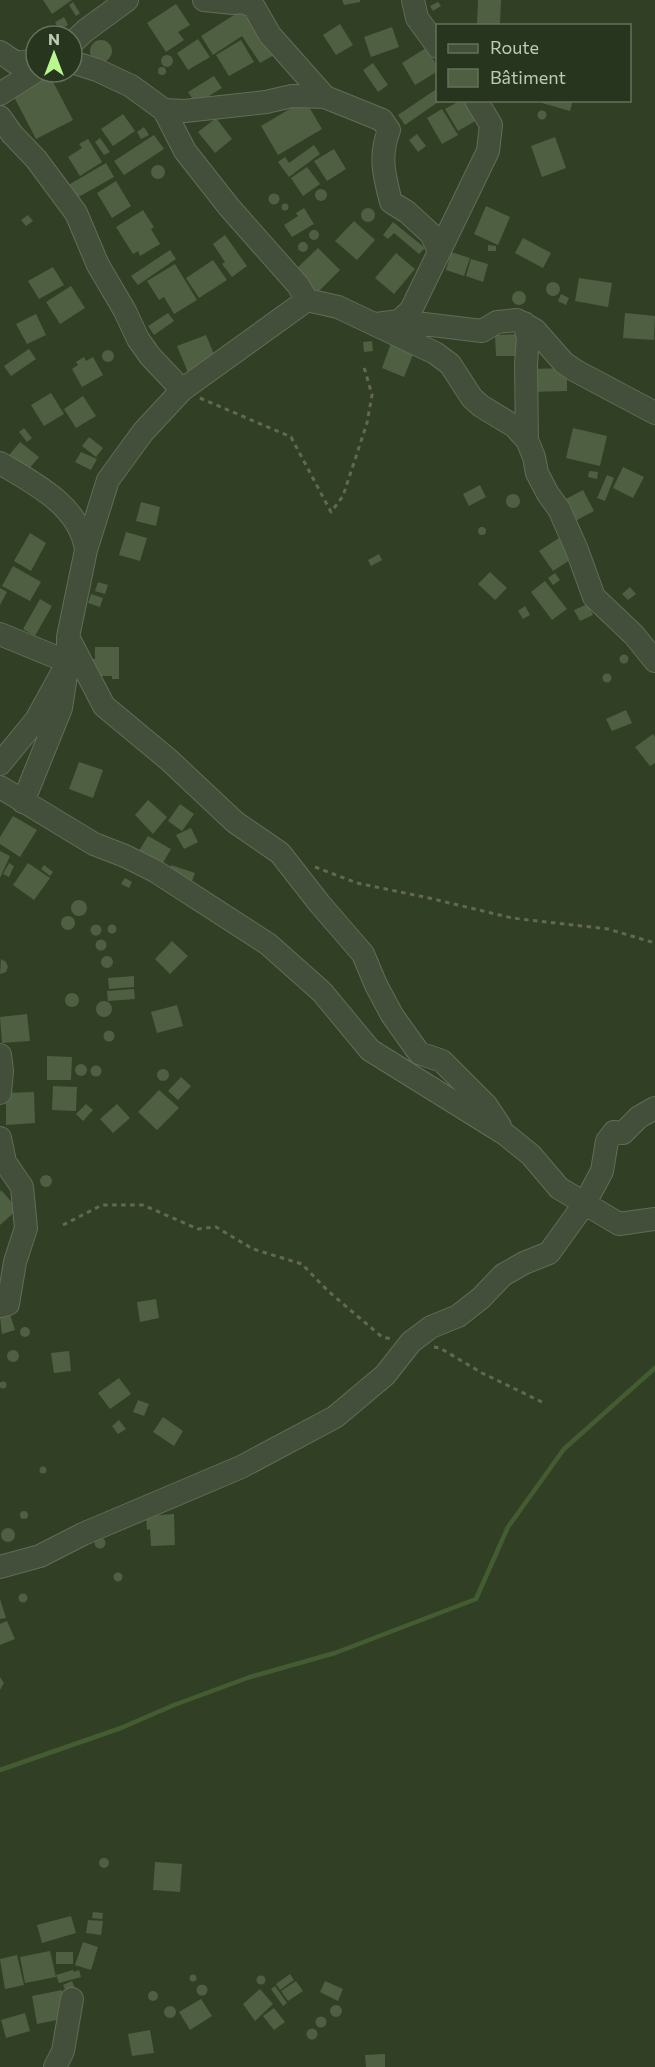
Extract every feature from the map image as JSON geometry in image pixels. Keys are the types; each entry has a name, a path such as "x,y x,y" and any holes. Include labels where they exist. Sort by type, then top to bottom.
{"street":[{"path":"84,32 128,0"},
{"path":"204,0 244,2 255,7 270,35 325,97"},
{"path":"413,0 417,18 436,44"},
{"path":"0,52 16,63 24,62"},
{"path":"84,66 131,86 164,110 185,151 229,207 298,285 307,300 338,308 435,353 456,373 472,398 514,426 527,440 537,473 559,509 594,597 634,635 655,661"},
{"path":"0,94 24,79"},
{"path":"164,110 185,111 266,102 292,96 325,97 382,120 389,130 384,142 383,174 391,202 407,212 431,234 439,251"},
{"path":"399,321 411,310 488,151 491,125 477,102"},
{"path":"0,117 12,134 36,159 76,213 98,265 125,311 138,339 150,356 182,390"},
{"path":"23,802 61,708 68,662 68,637 86,550 108,480 143,432 182,390 307,300"},
{"path":"374,325 399,321 483,331 497,322 517,320 540,334 564,363 655,413"},
{"path":"524,323 528,338 527,440"},
{"path":"0,464 46,491 71,513 84,536 86,550"},
{"path":"0,634 68,662"},
{"path":"68,637 104,706 169,760 235,822 280,853 318,903 363,954 375,985 392,1015 419,1053 442,1061 486,1105 505,1134"},
{"path":"0,764 36,720 68,662"},
{"path":"0,788 94,844 154,871 268,944 322,992 370,1050 505,1134 531,1155 559,1188 619,1224 655,1219"},
{"path":"0,1055 2,1071 0,1093"},
{"path":"0,1567 40,1556 82,1534 241,1467 334,1417 385,1375 411,1342 431,1327 458,1316 481,1298 503,1275 549,1253 585,1203 602,1171 607,1140 614,1132 623,1133 639,1117 655,1108"},
{"path":"0,1137 5,1162 22,1187 26,1228 15,1262 8,1304 0,1306"},
{"path":"55,2067 63,2051 72,1999"}],"path":[{"path":"182,390 291,437 331,512 343,496 367,423 372,395 364,367"},
{"path":"313,866 357,883 512,918 608,929 655,943"},
{"path":"63,1225 102,1205 143,1205 198,1229 216,1227 253,1249 302,1264 328,1291 382,1337 440,1348 483,1373 544,1403"}],"building":[{"path":"43,0 72,0 52,14"},
{"path":"342,0 360,0 360,2 344,5"},
{"path":"478,0 501,0 500,24 477,24"},
{"path":"73,2 80,13 76,16 69,5"},
{"path":"438,2 441,6 433,11 430,6"},
{"path":"176,4 190,25 178,32 184,40 166,52 147,23"},
{"path":"245,8 274,55 260,63 242,36 213,55 201,36"},
{"path":"64,17 68,24 56,24 55,22"},
{"path":"340,24 353,45 336,55 323,35"},
{"path":"392,27 399,47 371,57 364,37"},
{"path":"198,39 210,57 188,70 177,53"},
{"path":"101,40 109,43 112,51 109,59 101,62 93,59 90,51 93,43"},
{"path":"241,40 254,62 229,76 216,55"},
{"path":"426,48 436,64 436,72 415,85 402,63"},
{"path":"167,55 173,61 167,67 161,61"},
{"path":"373,63 388,85 378,92 363,70"},
{"path":"162,67 166,71 162,75 158,71"},
{"path":"214,76 222,88 196,104 188,92"},
{"path":"34,84 54,84 73,120 36,139 13,95"},
{"path":"436,89 436,102 438,102 405,125 398,115"},
{"path":"305,100 322,129 278,155 261,126"},
{"path":"457,102 466,102 477,120 458,131 445,109"},
{"path":"542,102 572,102 570,111"},
{"path":"442,109 458,135 442,144 427,118"},
{"path":"542,110 547,115 542,120 537,115"},
{"path":"123,114 135,131 113,146 101,129"},
{"path":"216,118 232,139 215,153 198,132"},
{"path":"144,127 149,135 141,139 137,132"},
{"path":"417,134 426,146 418,152 409,140"},
{"path":"154,135 164,149 124,175 114,161"},
{"path":"555,137 566,168 542,177 531,146"},
{"path":"100,138 110,152 104,155 95,142"},
{"path":"88,139 102,162 80,176 68,157 82,148 79,144"},
{"path":"314,145 320,154 289,177 278,162 285,157 289,163"},
{"path":"334,149 346,169 327,181 314,161"},
{"path":"106,163 114,177 73,200 65,187"},
{"path":"155,165 161,165 165,172 161,179 155,179 151,175 151,169"},
{"path":"307,167 320,184 303,196 291,178"},
{"path":"116,181 131,206 112,218 97,193"},
{"path":"321,189 327,195 321,201 315,195"},
{"path":"274,194 278,195 278,203 274,204 270,203 269,199 270,195"},
{"path":"285,203 289,207 285,211 281,207"},
{"path":"486,206 510,217 498,245 474,234"},
{"path":"304,208 314,224 292,237 284,225 298,216 296,213"},
{"path":"365,208 371,208 375,215 371,222 365,222 361,218 361,212"},
{"path":"143,210 154,227 151,229 160,244 140,256 138,251 133,254 116,227"},
{"path":"28,215 33,221 26,226 21,220"},
{"path":"354,221 375,240 357,260 335,241"},
{"path":"393,222 425,248 419,254 394,233 388,239 383,235"},
{"path":"314,230 319,235 314,240 309,235"},
{"path":"225,235 247,266 232,277 222,264 225,262 213,244"},
{"path":"523,238 551,253 543,268 515,253"},
{"path":"303,242 307,243 307,251 303,252 299,251 298,247 299,243"},
{"path":"488,245 496,246 496,251 488,251"},
{"path":"318,248 340,270 317,293 295,270"},
{"path":"170,250 176,259 138,285 131,276"},
{"path":"451,252 470,258 464,276 446,270"},
{"path":"396,253 415,269 394,294 375,278"},
{"path":"471,259 488,264 483,282 466,276"},
{"path":"213,260 227,280 199,298 186,278"},
{"path":"175,264 197,300 174,314 164,297 159,300 147,281"},
{"path":"53,267 64,285 39,299 28,281"},
{"path":"579,278 612,283 608,307 575,301"},
{"path":"550,282 556,282 560,289 556,296 550,296 546,292 546,286"},
{"path":"71,286 85,308 60,324 46,302"},
{"path":"516,291 522,291 526,298 522,305 516,305 512,301 512,295"},
{"path":"561,294 569,298 566,305 558,301"},
{"path":"168,313 174,321 154,335 148,326"},
{"path":"625,313 655,316 654,340 623,338"},
{"path":"36,314 46,335 27,344 16,324"},
{"path":"521,334 522,356 496,356 495,335"},
{"path":"206,335 218,364 189,375 177,346"},
{"path":"372,341 373,351 364,352 363,342"},
{"path":"391,343 414,352 404,377 382,368"},
{"path":"29,349 36,359 11,376 4,366"},
{"path":"110,350 114,356 110,362 106,362 102,354"},
{"path":"84,357 86,361 93,357 103,375 82,387 72,369 78,365 76,362"},
{"path":"567,368 567,391 530,392 529,369"},
{"path":"51,393 64,414 44,426 31,405"},
{"path":"83,396 96,416 76,428 64,409"},
{"path":"24,428 32,438 27,442 19,432"},
{"path":"573,428 607,436 600,466 566,458"},
{"path":"89,437 103,448 96,457 82,446"},
{"path":"20,442 39,457 23,476 5,460"},
{"path":"81,452 97,459 91,470 75,462"},
{"path":"623,467 644,477 633,498 613,488"},
{"path":"589,471 598,472 597,479 588,477"},
{"path":"607,475 614,478 605,501 597,498"},
{"path":"480,485 486,497 469,506 463,494"},
{"path":"583,490 594,511 575,521 564,500"},
{"path":"510,494 516,494 520,501 516,508 510,508 506,504 506,498"},
{"path":"141,502 160,507 156,526 136,521"},
{"path":"482,527 486,531 482,535 478,531"},
{"path":"126,532 147,538 140,561 119,555"},
{"path":"30,533 46,543 31,571 14,561"},
{"path":"559,538 573,558 553,571 539,551"},
{"path":"379,554 382,560 371,566 368,560"},
{"path":"13,566 41,582 30,601 2,586"},
{"path":"490,572 507,588 495,600 478,584"},
{"path":"555,573 560,580 553,585 548,578"},
{"path":"545,581 567,609 552,620 531,592"},
{"path":"98,582 108,585 105,594 95,591"},
{"path":"630,587 636,594 628,600 622,594"},
{"path":"0,588 7,592 0,605"},
{"path":"91,594 103,598 100,607 88,603"},
{"path":"40,599 52,606 35,636 23,629"},
{"path":"588,604 593,615 580,621 574,610"},
{"path":"525,606 530,615 523,619 518,611"},
{"path":"95,647 119,647 119,679 112,679 112,676 96,676 91,659 95,659"},
{"path":"624,654 629,659 624,664 619,659"},
{"path":"607,673 612,678 607,683 602,678"},
{"path":"626,710 632,723 612,731 606,719"},
{"path":"653,734 655,763 650,766 635,747"},
{"path":"79,762 103,770 93,798 69,789"},
{"path":"148,800 167,817 153,834 135,815"},
{"path":"180,804 194,814 182,831 168,821"},
{"path":"13,816 37,830 20,857 0,844 0,837"},
{"path":"191,828 198,842 184,849 176,835"},
{"path":"148,836 171,849 160,868 137,854"},
{"path":"0,851 10,856 0,878"},
{"path":"9,863 14,866 9,877 3,874"},
{"path":"28,863 50,878 34,900 13,885"},
{"path":"44,865 53,872 50,876 41,869"},
{"path":"171,865 195,873 191,884 167,875"},
{"path":"125,878 132,882 129,888 121,884"},
{"path":"79,900 85,902 87,908 85,914 79,916 73,914 71,908 73,902"},
{"path":"65,916 71,916 75,923 71,930 65,930 61,926 61,920"},
{"path":"96,924 102,930 96,936 90,930"},
{"path":"112,924 117,929 112,934 107,929"},
{"path":"101,939 107,945 101,951 95,945"},
{"path":"172,941 188,956 170,974 155,959"},
{"path":"109,956 113,962 109,968 105,968 101,960"},
{"path":"1,959 8,967 6,972 0,974"},
{"path":"134,976 134,987 109,989 108,978"},
{"path":"134,989 135,999 108,1001 107,991"},
{"path":"72,993 77,995 79,1000 77,1005 72,1007 67,1005 65,1000 67,995"},
{"path":"104,1001 110,1003 112,1009 110,1015 104,1017 98,1015 96,1009 98,1003"},
{"path":"177,1005 183,1026 157,1033 151,1012"},
{"path":"27,1014 30,1041 2,1043 0,1017"},
{"path":"109,1030 115,1036 109,1042 103,1036"},
{"path":"47,1056 72,1057 71,1080 47,1080"},
{"path":"83,1064 87,1070 83,1076 79,1076 75,1068"},
{"path":"96,1066 100,1067 100,1075 96,1076 92,1075 91,1071 92,1067"},
{"path":"165,1069 169,1075 165,1081 161,1081 157,1073"},
{"path":"181,1077 191,1086 178,1100 168,1091"},
{"path":"53,1086 77,1087 76,1111 52,1110"},
{"path":"159,1090 179,1108 157,1130 138,1112"},
{"path":"34,1092 35,1123 6,1125 6,1093"},
{"path":"86,1104 93,1110 83,1121 76,1114"},
{"path":"117,1104 130,1118 113,1133 100,1119"},
{"path":"48,1175 52,1181 48,1187 44,1187 40,1179"},
{"path":"1,1190 18,1209 0,1225 0,1192"},
{"path":"156,1299 159,1318 140,1322 137,1302"},
{"path":"10,1314 15,1330 2,1334 0,1317"},
{"path":"25,1327 30,1332 25,1337 20,1332"},
{"path":"13,1350 19,1356 13,1362 7,1356"},
{"path":"69,1351 71,1371 54,1373 51,1353"},
{"path":"119,1378 131,1394 110,1409 98,1393"},
{"path":"3,1381 7,1385 3,1389 -1,1385"},
{"path":"138,1400 149,1404 144,1416 133,1412"},
{"path":"163,1417 183,1431 174,1446 153,1432"},
{"path":"119,1420 126,1429 118,1434 112,1426"},
{"path":"43,1466 47,1470 43,1474 39,1470"},
{"path":"24,1511 28,1515 24,1519 20,1515"},
{"path":"174,1514 175,1545 151,1546 150,1529 147,1530 146,1516"},
{"path":"5,1528 11,1528 15,1535 11,1542 5,1542 1,1538 1,1532"},
{"path":"100,1538 104,1539 104,1547 100,1548 96,1547 95,1543 96,1539"},
{"path":"118,1572 123,1577 118,1582 113,1577"},
{"path":"23,1593 28,1598 23,1603 18,1598"},
{"path":"0,1599 6,1618 0,1619"},
{"path":"7,1621 15,1639 0,1645 0,1624"},
{"path":"0,1677 4,1683 0,1690"},
{"path":"104,1858 108,1859 108,1867 104,1868 100,1867 99,1863 100,1859"},
{"path":"155,1862 182,1864 180,1892 153,1890"},
{"path":"93,1912 103,1913 102,1919 92,1918"},
{"path":"71,1916 76,1933 42,1943 37,1925"},
{"path":"88,1920 103,1921 101,1935 86,1933"},
{"path":"83,1942 98,1947 91,1970 75,1965"},
{"path":"50,1951 56,1977 25,1983 20,1957"},
{"path":"56,1952 73,1952 73,1964 56,1964"},
{"path":"17,1955 24,1985 5,1989 0,1959"},
{"path":"73,1970 74,1972 79,1970 81,1977 59,1983 56,1975"},
{"path":"193,1974 197,1978 193,1982 189,1978"},
{"path":"290,1974 294,1980 280,1990 276,1984"},
{"path":"261,1975 266,1980 261,1985 256,1980"},
{"path":"72,1981 76,1991 67,1994 63,1985"},
{"path":"296,1981 303,1991 288,2001 281,1991"},
{"path":"325,1981 343,1989 338,2001 320,1992"},
{"path":"202,1984 208,1990 202,1996 196,1990"},
{"path":"275,1986 287,2003 283,2006 271,1989"},
{"path":"260,1989 273,2004 255,2021 243,2004"},
{"path":"62,1990 67,2018 37,2024 32,1996"},
{"path":"153,1991 157,1992 157,2000 153,2001 149,2000 148,1996 149,1992"},
{"path":"201,1999 212,2016 190,2030 179,2012"},
{"path":"336,2005 342,2011 336,2017 330,2011"},
{"path":"172,2006 176,2012 172,2018 168,2018 164,2010"},
{"path":"274,2008 285,2022 274,2030 263,2016"},
{"path":"25,2013 30,2031 6,2038 1,2020"},
{"path":"321,2017 325,2018 325,2026 321,2027 317,2026 316,2022 317,2018"},
{"path":"312,2029 316,2030 316,2038 312,2039 308,2038 307,2034 308,2030"},
{"path":"150,2030 154,2053 132,2056 128,2034"},
{"path":"385,2054 385,2067 366,2067 365,2055"}],"waterway":[{"path":"0,1770 121,1728 174,1705 250,1677 335,1653 476,1599 508,1527 564,1449 655,1368"}]}
